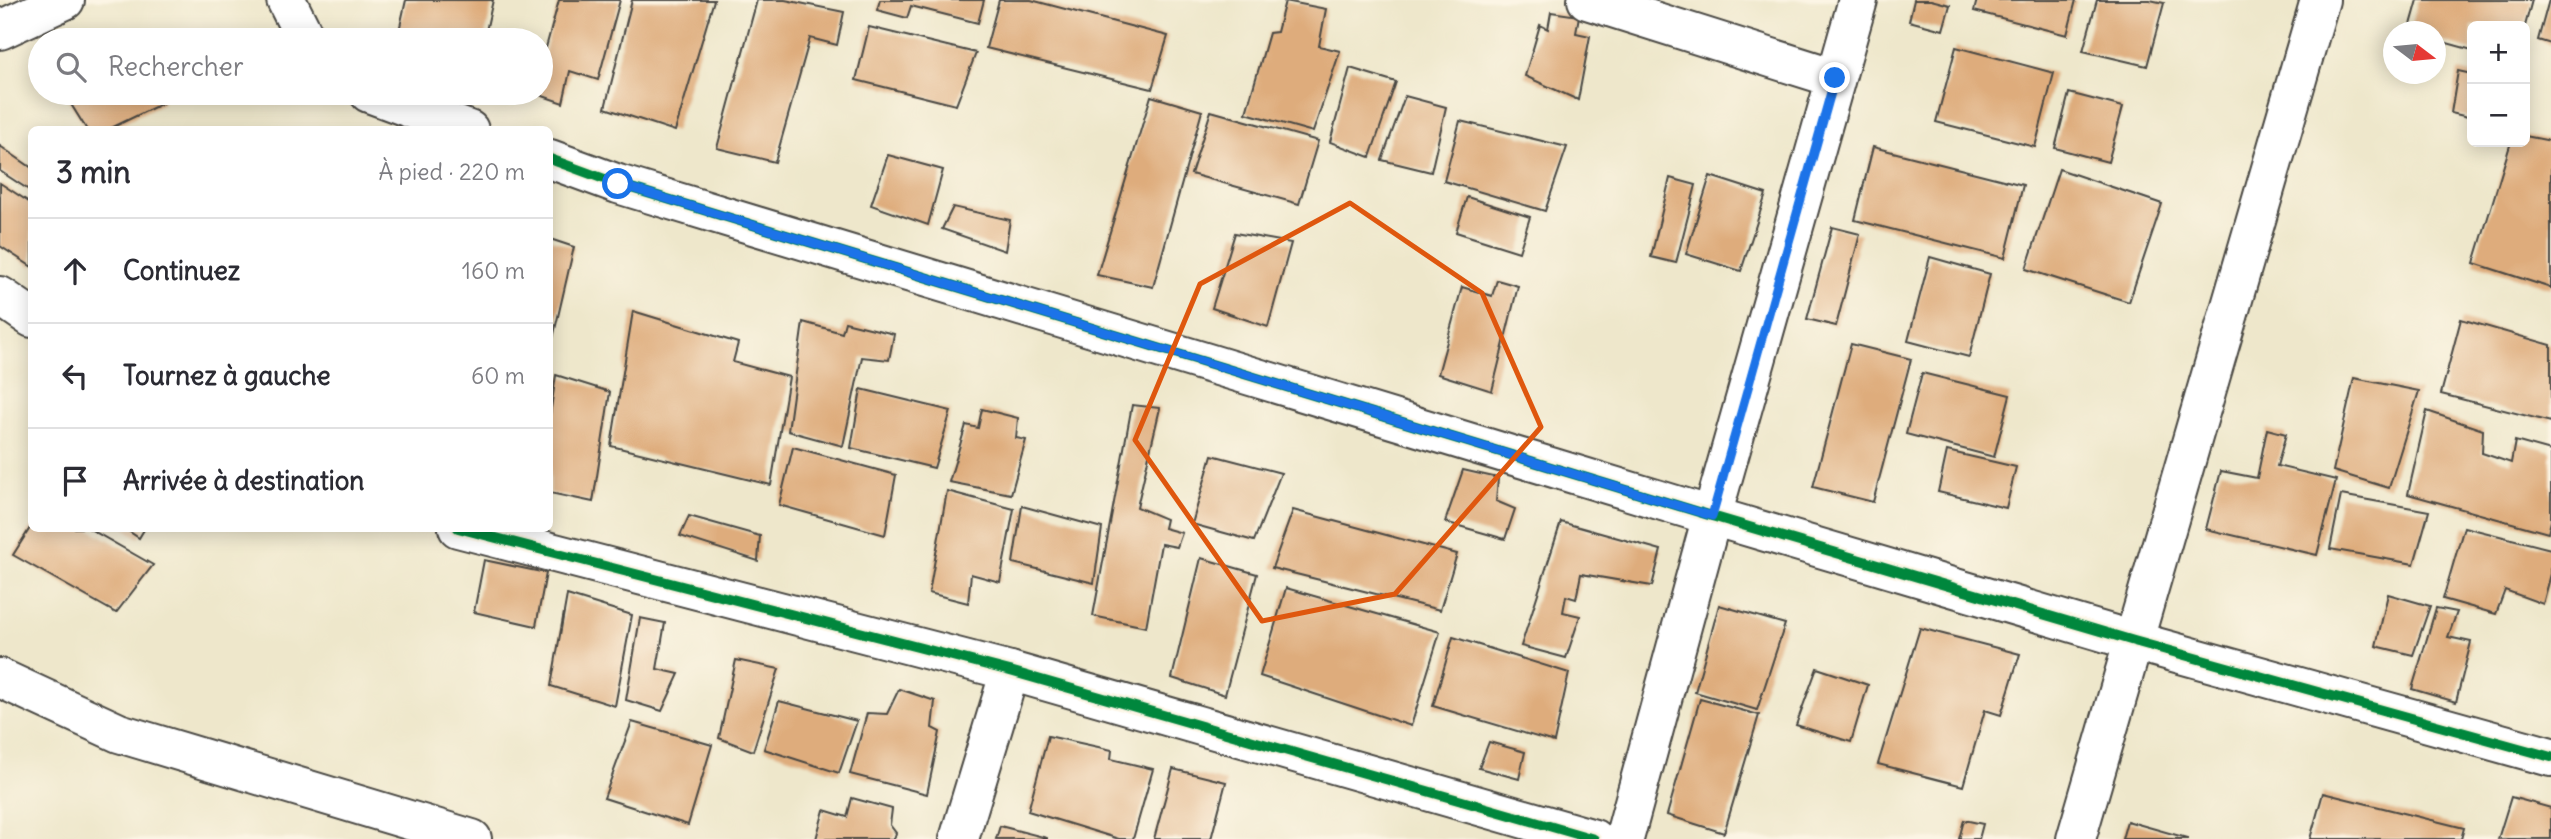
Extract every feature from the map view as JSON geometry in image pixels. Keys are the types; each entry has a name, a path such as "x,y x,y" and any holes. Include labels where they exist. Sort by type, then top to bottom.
{"street":[{"path":"0,30 65,0"},
{"path":"286,0 300,28"},
{"path":"1587,0 1835,78"},
{"path":"1624,839 1858,0"},
{"path":"2076,839 2320,0"},
{"path":"401,105 458,126"},
{"path":"553,160 618,184 1712,516 2134,642 2551,757"},
{"path":"0,296 28,315"},
{"path":"473,532 1010,671 1594,839"},
{"path":"959,839 1010,671"},
{"path":"0,678 119,733 472,839"}],"highlighted area":[{"path":"1350,203 1482,293 1541,427 1395,594 1262,621 1135,440 1200,284"}],"building":[{"path":"406,0 493,0 487,28 400,28"},
{"path":"559,0 620,0 598,80 570,71 563,103 553,100 551,28"},
{"path":"632,0 714,0 675,131 605,108"},
{"path":"757,0 785,0 844,12 837,45 810,38 775,162 717,148"},
{"path":"880,0 984,0 978,23 911,6 907,18 877,10"},
{"path":"999,0 1031,0 1168,36 1152,89 986,48"},
{"path":"1914,0 1931,0 1950,5 1943,30 1909,21"},
{"path":"1977,0 2076,0 2067,35 1974,11"},
{"path":"2097,0 2150,0 2164,3 2147,66 2083,51"},
{"path":"2418,0 2532,0 2526,21 2467,21 2467,49 2446,43 2446,21 2412,21"},
{"path":"2551,0 2551,44 2538,40"},
{"path":"1285,1 1326,9 1319,46 1340,51 1313,132 1246,113 1269,33 1277,32"},
{"path":"1551,12 1579,16 1576,33 1590,36 1578,100 1525,76 1540,25 1548,29"},
{"path":"869,27 976,53 956,105 856,80"},
{"path":"1956,47 2054,73 2035,147 1936,122"},
{"path":"1350,68 1396,82 1370,157 1330,142"},
{"path":"2458,71 2467,73 2467,117 2451,113"},
{"path":"2069,93 2123,107 2108,162 2055,148"},
{"path":"1151,96 1202,111 1153,287 1097,275"},
{"path":"1405,96 1446,107 1431,172 1382,160"},
{"path":"71,105 159,105 115,126 85,126"},
{"path":"1211,111 1318,141 1299,204 1191,174"},
{"path":"1460,121 1567,147 1545,211 1444,181"},
{"path":"2530,137 2551,141 2551,288 2474,263 2509,147 2530,147"},
{"path":"0,146 28,165 28,189 0,171"},
{"path":"1873,147 2023,185 2005,258 1855,220"},
{"path":"888,155 943,170 928,225 871,205"},
{"path":"2059,169 2162,204 2129,302 2026,269"},
{"path":"1710,176 1766,194 1741,271 1686,254"},
{"path":"1670,178 1696,185 1676,263 1651,257"},
{"path":"0,183 28,201 28,264 0,246"},
{"path":"1467,197 1530,217 1519,252 1456,232"},
{"path":"953,207 1010,220 1005,251 942,229"},
{"path":"1832,227 1860,234 1836,326 1807,319"},
{"path":"1235,233 1291,243 1268,327 1212,308"},
{"path":"553,240 574,247 553,338"},
{"path":"1930,257 1990,274 1969,357 1908,341"},
{"path":"1497,280 1518,286 1492,391 1438,374 1462,287 1492,296"},
{"path":"633,311 738,343 733,362 789,377 771,485 611,446"},
{"path":"2461,319 2551,345 2551,422 2441,394"},
{"path":"803,322 842,333 845,322 894,334 889,360 862,357 843,446 788,431"},
{"path":"1851,344 1911,359 1873,502 1813,487"},
{"path":"1922,373 2010,395 1994,457 1906,434"},
{"path":"556,375 610,392 593,502 553,494 553,395"},
{"path":"2354,378 2419,391 2389,488 2333,471"},
{"path":"861,389 951,411 934,468 851,448"},
{"path":"1132,405 1160,408 1137,507 1166,519 1164,528 1182,533 1177,547 1161,544 1146,627 1093,616"},
{"path":"982,409 1018,418 1016,438 1026,440 1011,494 949,482 966,425 978,428"},
{"path":"2427,411 2483,430 2482,453 2511,463 2515,441 2551,451 2551,521 2548,533 2408,494"},
{"path":"2267,429 2286,434 2277,466 2336,480 2317,555 2206,529 2221,471 2257,478"},
{"path":"793,447 896,475 885,535 779,505"},
{"path":"1947,451 2016,467 2006,508 1938,492"},
{"path":"1212,455 1281,473 1254,541 1192,524"},
{"path":"1463,470 1498,478 1496,501 1515,509 1505,539 1445,522"},
{"path":"947,491 1014,509 1000,582 971,574 968,603 929,593"},
{"path":"2341,495 2429,511 2414,564 2330,549"},
{"path":"1022,506 1102,528 1094,583 1013,563"},
{"path":"1293,510 1457,554 1440,610 1272,568"},
{"path":"689,516 760,536 758,561 680,536"},
{"path":"1561,522 1661,550 1652,586 1581,574 1576,599 1566,596 1563,612 1580,616 1566,658 1521,646"},
{"path":"2464,527 2551,549 2551,574 2543,604 2505,590 2496,614 2443,599"},
{"path":"28,531 95,532 153,565 116,613 13,555"},
{"path":"130,532 143,532 139,538"},
{"path":"1201,558 1257,574 1225,695 1172,678"},
{"path":"484,560 546,573 536,626 474,612"},
{"path":"1286,588 1440,632 1411,726 1260,676"},
{"path":"2388,594 2430,606 2413,655 2376,646"},
{"path":"567,595 632,615 615,706 551,686"},
{"path":"1719,605 1785,624 1757,710 1695,692"},
{"path":"2436,608 2457,612 2448,637 2471,642 2456,702 2412,689"},
{"path":"640,618 665,623 657,669 679,674 662,711 626,700"},
{"path":"1920,628 2020,654 2001,715 1985,710 1963,786 1878,764"},
{"path":"1453,637 1569,673 1554,742 1433,706"},
{"path":"736,660 779,669 753,751 719,738"},
{"path":"1817,668 1868,685 1851,742 1796,725"},
{"path":"899,689 935,701 932,728 940,732 927,794 850,774 867,713 887,714"},
{"path":"1700,699 1759,715 1724,833 1667,815"},
{"path":"779,701 857,721 839,773 764,749"},
{"path":"632,722 712,745 688,825 604,798"},
{"path":"1048,736 1112,750 1111,759 1153,769 1133,839 1119,839 1028,811"},
{"path":"1489,742 1525,752 1519,779 1479,768"},
{"path":"1173,769 1226,782 1211,839 1154,839"},
{"path":"2323,793 2464,828 2461,839 2310,839"},
{"path":"2511,797 2551,808 2551,839 2498,839"},
{"path":"852,798 892,809 890,825 896,833 894,839 816,839 824,810 847,817"},
{"path":"1964,820 1983,824 1979,839 1959,839"},
{"path":"2127,821 2187,838 2187,839 2122,839"},
{"path":"1000,826 1047,838 1047,839 996,839"}],"cycle path":[{"path":"553,160 618,184 1712,516 2134,641 2551,757"},
{"path":"473,532 1010,671 1594,839"}],"route":[{"path":"618,184 1712,516 1835,78"}]}
